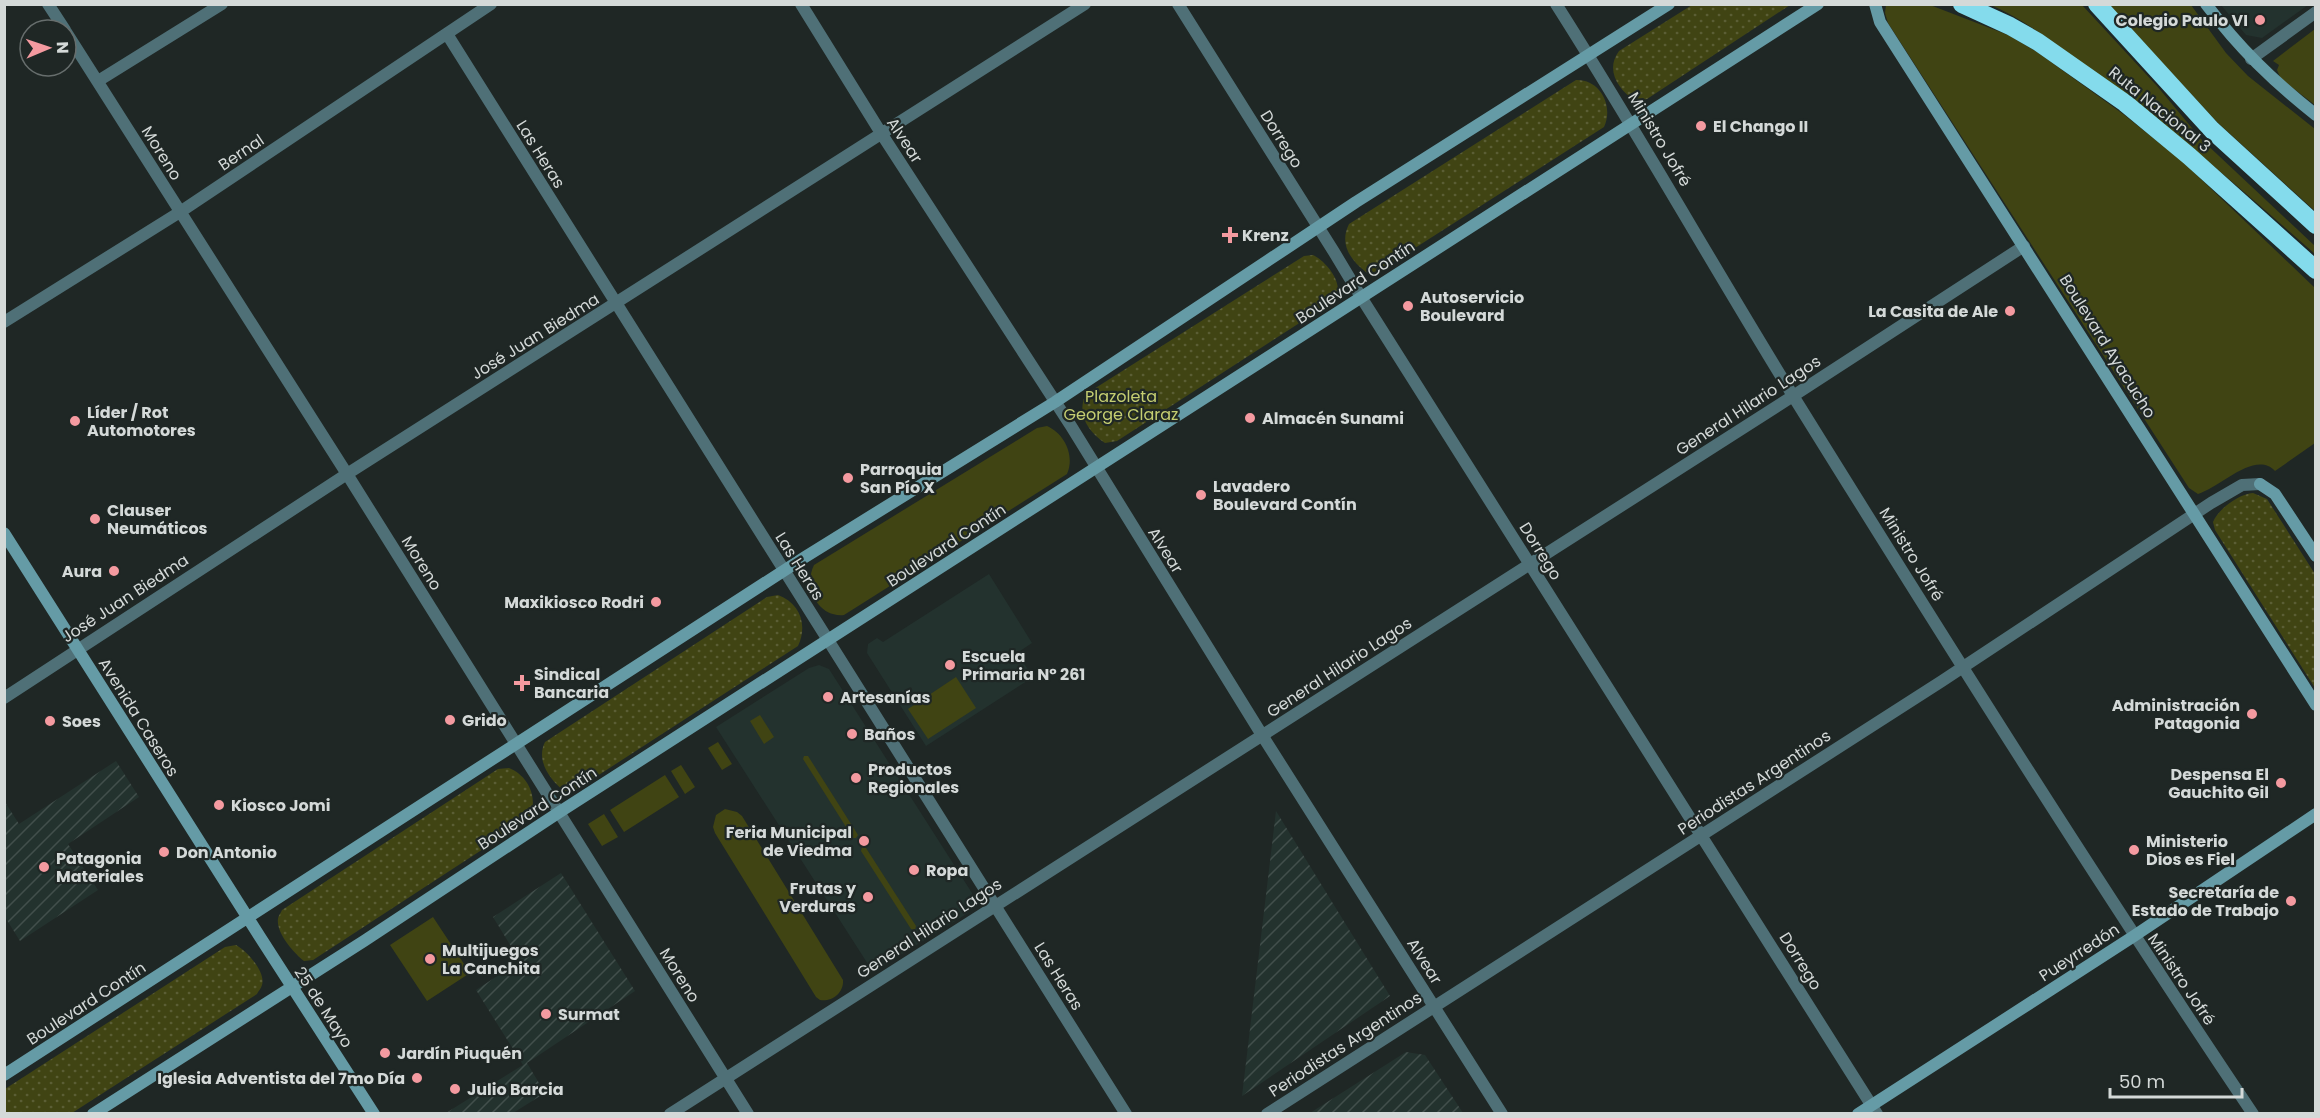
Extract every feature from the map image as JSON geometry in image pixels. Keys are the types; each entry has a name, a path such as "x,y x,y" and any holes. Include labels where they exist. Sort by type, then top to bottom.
{"highway":[{"name":"Ruta Nacional 3","path":"1962,4 2038,42 2125,103 2189,156 2316,270"},
{"name":"Ruta Nacional 3","path":"2097,4 2212,130 2316,225"}],"main road":[{"name":"Boulevard Contín","path":"4,1075 783,571 1055,402 1356,202 1669,4"},
{"name":"Boulevard Contín","path":"93,1113 1818,4"},
{"name":"Boulevard Ayacucho","path":"1875,4 1880,22 2316,705"},
{"path":"2206,4 2251,59 2276,83 2316,115"},
{"path":"2260,484 2275,494 2316,556"},
{"name":"Avenida Caseros","path":"4,533 247,918"},
{"name":"Pueyrredón","path":"1858,1113 1875,1109 2316,814"},
{"name":"25 de Mayo","path":"247,918 374,1113"}],"street":[{"name":"Moreno","path":"48,4 57,18"},
{"path":"98,81 222,4"},
{"name":"Bernal","path":"4,322 180,213 491,4"},
{"name":"Alvear","path":"801,4 880,133 1055,402 1262,735 1502,1113"},
{"name":"José Juan Biedma","path":"4,698 347,474 1085,4"},
{"name":"Dorrego","path":"1178,4 1360,297 1875,1109"},
{"name":"Ministro Jofré","path":"1556,4 1632,123 1793,396 2134,936 2253,1113"},
{"path":"2251,59 2316,12"},
{"name":"Las Heras","path":"447,34 1126,1113"},
{"name":"Moreno","path":"78,51 748,1113"},
{"name":"General Hilario Lagos","path":"670,1113 2024,246"},
{"name":"Periodistas Argentinos","path":"1267,1113 1964,667 2195,514 2242,485 2260,484"}],"shaded area":[{"name":"Colegio Paulo VI","path":"2221,5 2308,5 2262,38 2246,35"},
{"name":"Escuela Primaria N° 261","path":"989,574 1032,643 1017,653 1033,677 926,746 867,653 868,644 877,638 883,642"},
{"name":"Feria Municipal de Viedma","path":"819,665 829,669 972,893 973,903 968,913 873,972 716,727 809,668"},
{"name":"Patagonia Materiales","path":"116,761 139,797 68,844 98,890 20,941 5,917 5,802 19,824"},
{"path":"1276,811 1390,996 1242,1096"},
{"name":"Surmat","path":"561,873 635,991 527,1063 545,1093 513,1113 446,1113 523,1065 476,990 520,961 493,917"},
{"path":"1406,1052 1425,1055 1463,1113 1310,1113"}],"green space":[{"path":"1692,5 1790,5 1647,99 1635,101 1623,91 1615,79 1613,65 1619,51"},
{"path":"1886,5 1930,5 2008,35 2037,52 2123,114 2182,161 2315,288 2315,443 2275,471 2267,466 2258,465 2248,467 2198,494 2189,488 1888,23 1885,13"},
{"path":"1991,5 2082,5 2157,86 2202,140 2315,246 2315,254 2173,132 2038,32"},
{"path":"2109,5 2191,5 2226,53 2248,76 2315,129 2315,211 2217,122"},
{"path":"2315,29 2315,105 2281,79 2277,70 2279,65 2273,61"},
{"path":"1576,80 1592,84 1603,95 1607,111 1604,127 1379,271 1367,273 1351,257 1345,238 1349,224"},
{"name":"Plazoleta George Claraz","path":"1313,255 1327,266 1335,277 1338,289 1332,302 1117,441 1105,443 1089,428 1082,408 1086,394 1304,256"},
{"path":"1047,426 1059,434 1067,446 1070,460 1067,474 844,615 827,612 820,606 810,583 814,565 1037,428"},
{"path":"2253,493 2267,499 2315,574 2315,688 2215,530 2213,522 2224,507 2242,496"},
{"path":"778,595 792,603 800,616 802,630 798,646 574,791 564,791 553,781 543,762 545,742 767,597"},
{"path":"956,677 976,708 928,739 908,709"},
{"path":"760,715 774,737 764,744 750,721"},
{"path":"718,742 732,764 722,770 708,748"},
{"path":"804,756 808,756 858,835 856,838 853,838 803,759"},
{"path":"681,765 695,787 685,794 671,771"},
{"path":"509,768 527,782 530,789 533,804 529,819 313,960 304,961 291,948 278,924 282,910 498,769"},
{"path":"665,775 679,797 624,832 610,810"},
{"path":"725,809 742,816 843,980 842,989 833,998 820,1000 816,997 715,833 713,827 716,815"},
{"path":"604,814 618,837 602,846 588,824"},
{"path":"862,847 866,848 916,926 915,930 911,929 861,851"},
{"name":"Multijuegos La Canchita","path":"433,917 470,973 427,1001 390,945"},
{"path":"236,945 250,957 261,974 262,985 257,994 72,1113 5,1113 5,1089 225,947"}],"place":[{"name":"Colegio Paulo VI","path":"2260,20"},
{"name":"El Chango II","path":"1701,126"},
{"name":"Krenz","path":"1230,235"},
{"name":"Autoservicio Boulevard","path":"1408,306"},
{"name":"La Casita de Ale","path":"2010,311"},
{"name":"Almacén Sunami","path":"1250,418"},
{"name":"Líder / Rot Automotores","path":"75,421"},
{"name":"Parroquia San Pío X","path":"848,478"},
{"name":"Lavadero Boulevard Contín","path":"1201,495"},
{"name":"Clauser Neumáticos","path":"95,519"},
{"name":"Aura","path":"114,571"},
{"name":"Maxikiosco Rodri","path":"656,602"},
{"name":"Escuela Primaria N° 261","path":"950,665"},
{"name":"Sindical Bancaria","path":"522,683"},
{"name":"Artesanías","path":"828,697"},
{"name":"Administración Patagonia","path":"2252,714"},
{"name":"Grido","path":"450,720"},
{"name":"Soes","path":"50,721"},
{"name":"Baños","path":"852,734"},
{"name":"Productos Regionales","path":"856,778"},
{"name":"Despensa El Gauchito Gil","path":"2281,783"},
{"name":"Kiosco Jomi","path":"219,805"},
{"name":"Feria Municipal de Viedma","path":"864,841"},
{"name":"Ministerio Dios es Fiel","path":"2134,850"},
{"name":"Don Antonio","path":"164,852"},
{"name":"Patagonia Materiales","path":"44,867"},
{"name":"Ropa","path":"914,870"},
{"name":"Frutas y Verduras","path":"868,897"},
{"name":"Secretaría de Estado de Trabajo","path":"2291,901"},
{"name":"Multijuegos La Canchita","path":"430,959"},
{"name":"Surmat","path":"546,1014"},
{"name":"Jardín Piuquén","path":"385,1053"},
{"name":"Iglesia Adventista del 7mo Día","path":"417,1078"},
{"name":"Julio Barcia","path":"455,1089"}]}
